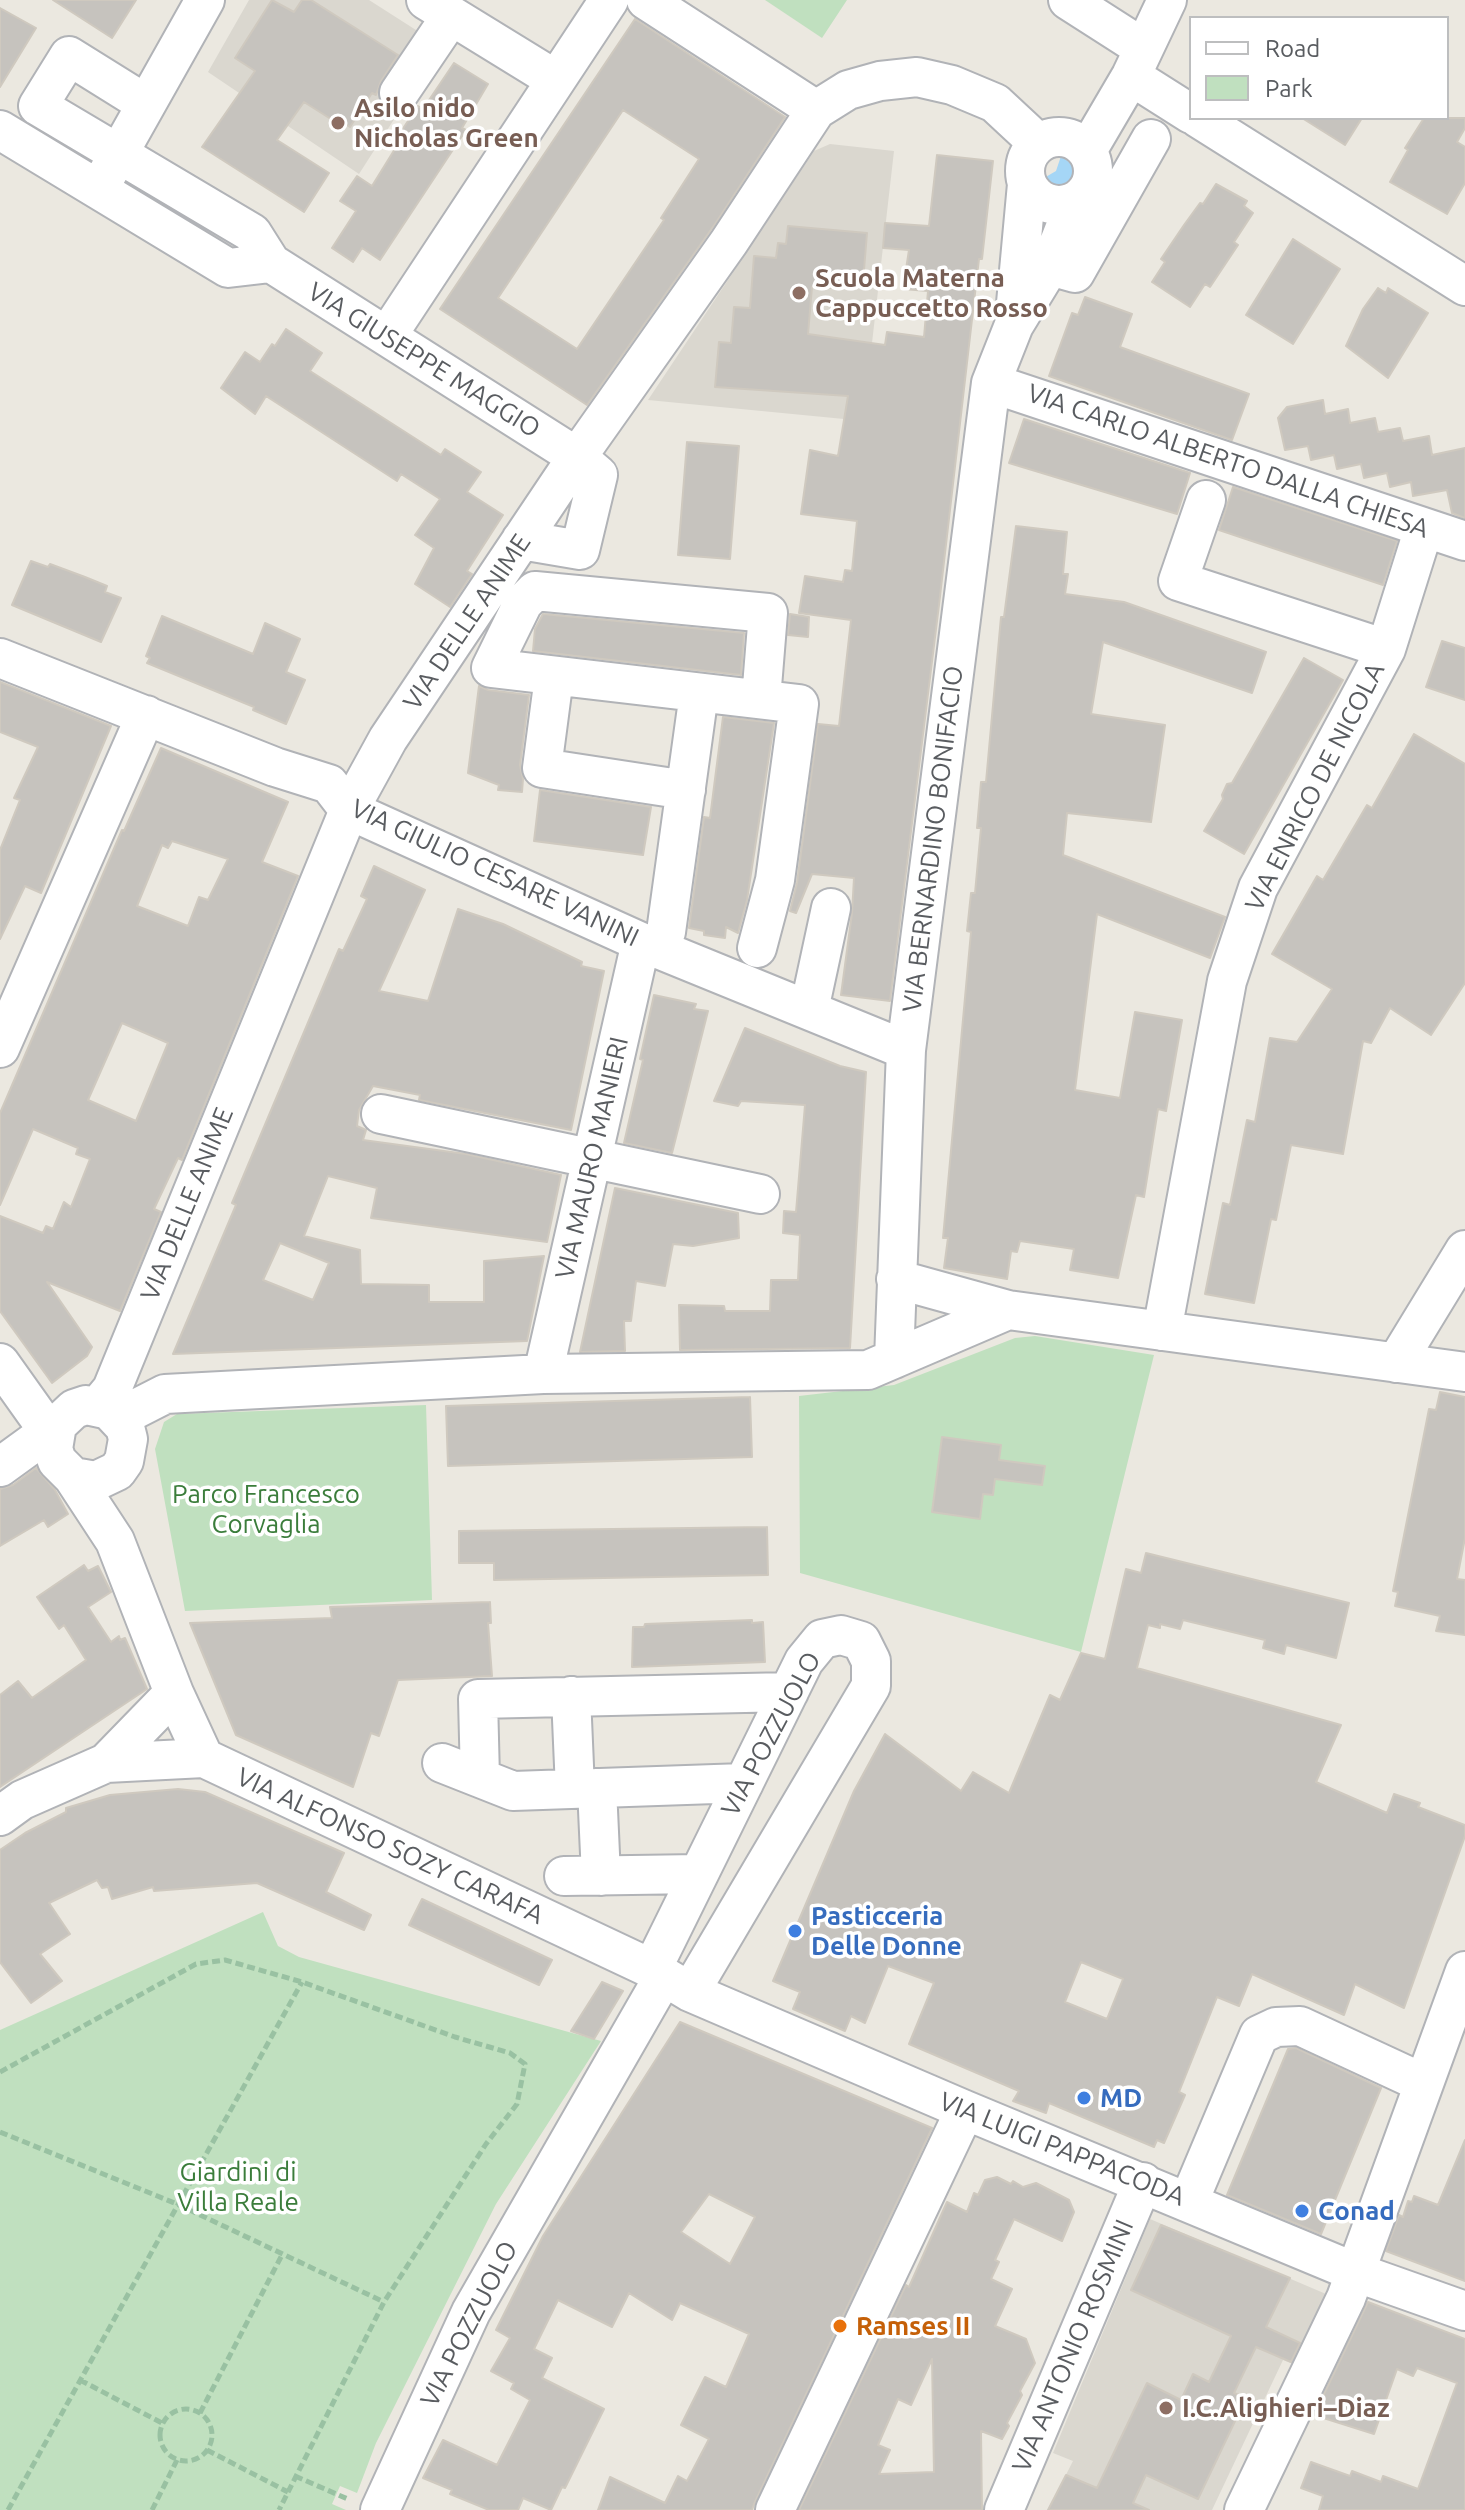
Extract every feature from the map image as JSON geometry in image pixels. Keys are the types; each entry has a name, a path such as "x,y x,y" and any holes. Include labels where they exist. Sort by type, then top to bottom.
{"street":[{"path":"99,189 205,0"},
{"path":"387,336 609,0"},
{"path":"646,0 816,110"},
{"path":"1068,0 1189,112"},
{"name":"VIA BERNARDINO BONIFACIO","path":"894,1359 906,1050 991,383 1014,325 1050,266 1075,202 1090,188 1102,169 1137,62 1167,0"},
{"path":"399,93 438,8 556,80"},
{"name":"VIA GIUSEPPE MAGGIO","path":"146,104 69,56 38,106 252,233 271,263 577,457"},
{"name":"VIA DELLE ANIME","path":"108,1412 112,1389 349,810 388,739 816,110 848,90 880,81 917,77 952,85 995,103 1038,143"},
{"path":"1201,120 1465,286"},
{"path":"0,130 228,268 271,263"},
{"path":"1038,143 1055,137 1073,139 1102,169"},
{"path":"1050,266 1075,273 1102,169 1151,139"},
{"name":"VIA BERNARDINO BONIFACIO","path":"1014,325 1027,184 1024,170 1028,155 1038,143"},
{"path":"1027,184 1039,199 1057,206 1075,202"},
{"name":"VIA CARLO ALBERTO DALLA CHIESA","path":"991,383 1465,541"},
{"path":"521,540 580,550 598,475 577,457"},
{"path":"1206,500 1178,581 1386,649"},
{"name":"VIA ENRICO DE NICOLA","path":"1162,1331 1227,981 1258,888 1386,649 1424,528"},
{"path":"757,948 775,880 799,704 491,668 523,603 535,591 768,613 761,699"},
{"name":"VIA GIULIO CESARE VANINI","path":"0,658 275,767 329,784 349,810 650,945 906,1050"},
{"path":"554,677 542,768 686,790"},
{"name":"VIA MAURO MANIERI","path":"543,1374 592,1159 650,945 666,932 699,693"},
{"path":"0,1048 146,715"},
{"path":"275,767 325,766 388,739"},
{"path":"809,1010 831,908"},
{"path":"381,1114 760,1194"},
{"path":"1396,1363 1465,1250"},
{"path":"896,1279 1008,1310 1465,1372"},
{"path":"0,1467 55,1431 74,1409 108,1412 165,1394 543,1374 868,1370 1008,1310"},
{"path":"129,1347 151,1382 165,1394"},
{"path":"0,1363 42,1422 55,1431"},
{"path":"73,1477 96,1481 117,1471 124,1461 128,1439 108,1412"},
{"path":"55,1431 53,1449 57,1461 73,1477 115,1541 174,1693 204,1758"},
{"path":"115,1541 117,1471"},
{"name":"VIA POZZUOLO","path":"370,2507 471,2312 669,1979 871,1686 871,1661 861,1641 841,1635 822,1639 804,1661 699,1874 669,1979"},
{"path":"480,1778 478,1699 789,1692"},
{"name":"VIA ALFONSO SOZY CARAFA","path":"106,1763 174,1693"},
{"path":"571,1696 586,1789 583,1876 699,1874"},
{"name":"VIA ALFONSO SOZY CARAFA","path":"0,1816 22,1800 106,1763 204,1758 669,1979"},
{"path":"442,1763 513,1791 744,1783"},
{"path":"1244,2510 1346,2298 1465,1971"},
{"name":"VIA LUIGI PAPPACODA","path":"669,1979 965,2110 1355,2272 1465,2311"},
{"path":"1189,2201 1259,2035 1276,2027 1300,2026 1423,2083"},
{"path":"775,2510 965,2110"},
{"name":"VIA ANTONIO ROSMINI","path":"1004,2510 1143,2182"}],"path":[{"path":"0,2072 196,1964 225,1960 302,1982 455,2037 510,2053 525,2064 517,2104 486,2144 384,2302 279,2510"},
{"path":"8,2510 302,1982"},
{"path":"0,2132 177,2204 384,2302"},
{"path":"200,2413 283,2253"},
{"path":"80,2380 162,2423"},
{"path":"183,2409 200,2413 210,2426 207,2450 194,2460 177,2460 160,2441 162,2423 175,2411 183,2409"},
{"path":"207,2450 288,2492"},
{"path":"152,2510 177,2460"},
{"path":"295,2476 370,2507"}],"shaded area":[{"name":"Asilo nido Nicholas Green","path":"249,0 369,0 441,46 359,174 208,72"},
{"name":"Scuola Materna Cappuccetto Rosso","path":"830,144 894,151 872,343 844,339 848,394 844,419 648,400 814,151"},
{"name":"I.C.Alighieri–Diaz","path":"1150,2219 1326,2294 1293,2364 1283,2360 1212,2510 1048,2510 1073,2461 1053,2453"}],"green space":[{"path":"765,0 847,0 822,38"},
{"path":"1035,1336 1154,1355 1081,1652 800,1573 799,1396 894,1385 1015,1338"},
{"name":"Parco Francesco Corvaglia","path":"426,1405 432,1600 185,1611 155,1449 164,1422 177,1414"},
{"name":"Giardini di Villa Reale","path":"263,1912 278,1946 299,1957 601,2041 496,2204 376,2443 357,2493 340,2486 332,2504 346,2510 0,2510 0,2030"}],"water":[{"path":"1061,156 1069,162 1074,161 1080,168 1077,172 1080,178 1059,191 1049,188 1044,178 1056,171"}],"building":[{"path":"53,0 136,0 112,38"},
{"path":"272,0 294,12 302,0 311,0 398,55 376,95 372,93 350,127 304,102 277,140 329,173 304,212 202,147 255,71 235,58"},
{"path":"0,8 36,28 0,87"},
{"path":"635,19 785,117 715,224 587,405 440,309","holes":["623,110 699,159 661,218 664,220 577,349 498,298"]},
{"path":"454,63 488,84 462,128 466,130 380,260 362,248 353,262 332,248 356,211 340,201 357,176 372,186 398,144 394,142 418,106 423,109"},
{"path":"1465,118 1465,128 1457,142 1465,147 1465,183 1447,214 1390,182 1408,150 1405,148 1423,120"},
{"path":"1305,120 1361,120 1345,145"},
{"path":"937,155 993,161 890,1001 841,995 854,878 812,874 796,913 790,911 797,883 818,724 839,726 851,620 799,613 805,576 843,582 845,570 852,571 857,521 801,514 810,450 838,456 848,396 715,387 719,342 731,343 734,307 750,308 754,256 776,258 778,243 786,244 788,226 867,233 863,282 832,280 831,288 812,287 808,334 885,345 887,332 924,337 928,291 903,289 909,250 883,248 885,223 929,226"},
{"path":"1216,184 1247,201 1244,206 1253,213 1234,242 1238,245 1210,287 1205,284 1190,307 1152,282 1165,262 1161,259"},
{"path":"1293,239 1340,269 1293,344 1246,315"},
{"path":"1378,288 1386,293 1388,288 1428,313 1388,378 1346,346 1363,309"},
{"path":"1085,297 1132,314 1120,347 1249,394 1232,440 1049,376 1072,313 1078,315"},
{"path":"286,329 322,353 310,371 441,455 445,449 481,472 467,492 503,515 467,571 472,574 450,607 415,584 434,548 415,535 440,499 401,474 397,481 266,396 255,414 221,388 245,352 260,362"},
{"path":"1323,400 1325,414 1348,409 1350,423 1375,418 1378,432 1400,428 1403,441 1429,436 1432,455 1465,448 1465,518 1452,513 1447,490 1413,496 1411,482 1390,487 1387,473 1364,478 1361,464 1337,469 1334,455 1311,460 1308,446 1285,450 1278,418 1287,407"},
{"path":"1024,419 1190,473 1177,514 1009,463"},
{"path":"687,442 739,446 730,559 678,555"},
{"path":"1233,487 1397,541 1383,585 1219,530"},
{"path":"1016,526 1067,532 1063,574 1068,574 1065,594 1124,602 1266,652 1252,693 1103,642 1091,714 1165,725 1151,822 1067,813 1063,855 1225,917 1210,958 1097,914 1075,1090 1120,1098 1135,1012 1182,1020 1166,1111 1158,1109 1144,1197 1136,1195 1118,1278 1070,1270 1074,1249 1020,1241 1017,1252 1011,1251 1007,1279 944,1268 948,1238 943,1238 971,932 967,931 971,893 975,893 981,828 977,828 981,782 986,782 1001,617 1004,617"},
{"path":"31,561 48,567 50,564 107,586 105,592 121,598 101,642 12,605"},
{"path":"543,614 744,633 741,675 533,651 535,629"},
{"path":"790,614 809,617 808,637 788,635"},
{"path":"162,616 253,654 265,623 300,639 286,672 305,680 286,724 253,710 254,707 147,663 150,658 146,656"},
{"path":"1442,641 1465,648 1465,700 1426,687"},
{"path":"1304,658 1343,680 1244,854 1204,831 1223,799 1227,784 1232,783"},
{"path":"0,682 111,726 41,893 25,886 0,939 0,850 20,800 14,798 38,747 0,732"},
{"path":"479,686 529,695 520,765 522,792 498,790 499,785 468,773"},
{"path":"723,717 774,723 747,900 738,933 726,927 725,938 704,935 704,931 689,928 704,817 710,818"},
{"path":"1414,734 1465,764 1465,983 1431,1035 1390,1008 1371,1043 1363,1041 1343,1154 1291,1145 1276,1220 1271,1219 1254,1303 1205,1294 1223,1203 1230,1205 1247,1120 1255,1122 1270,1038 1297,1042 1332,989 1272,954 1317,876 1323,880 1367,805 1372,808"},
{"path":"161,748 288,802 262,862 298,876 182,1160 178,1158 154,1209 161,1212 120,1311 47,1282 92,1347 87,1356 52,1383 0,1311 0,1216 43,1233 46,1226 53,1229 64,1202 71,1207 90,1159 76,1154 78,1148 33,1129 0,1205 0,1113","holes":["172,841 228,859 208,900 199,897 188,926 137,906 162,845 168,848","122,1023 168,1043 136,1121 88,1100"]},
{"path":"540,790 651,807 643,855 534,841"},
{"path":"374,866 425,890 379,991 428,1001 458,909 503,924 582,962 581,966 604,971 571,1130 419,1100 420,1095 373,1086 359,1110 357,1126 366,1130 363,1140 466,1154 561,1175 547,1242 371,1218 377,1188 328,1176 304,1236 360,1250 361,1284 429,1285 429,1302 484,1302 484,1261 544,1256 527,1341 173,1354 236,1205 232,1203 339,949 343,951 367,899 361,896","holes":["280,1243 329,1263 313,1300 263,1280"]},
{"path":"654,995 696,1004 694,1009 708,1011 672,1153 624,1143"},
{"path":"745,1028 840,1066 866,1072 850,1348 680,1350 679,1305 724,1306 725,1311 770,1311 771,1280 798,1280 800,1235 783,1233 784,1211 796,1212 805,1105 741,1101 738,1106 714,1101"},
{"path":"615,1188 738,1213 739,1238 693,1246 673,1244 665,1286 636,1281 631,1321 624,1321 625,1351 580,1352"},
{"path":"1440,1392 1465,1397 1465,1538 1457,1579 1465,1580 1465,1635 1436,1631 1440,1616 1395,1606 1398,1592 1393,1591 1429,1409 1436,1410"},
{"path":"750,1397 752,1457 448,1466 446,1406"},
{"path":"942,1437 1001,1445 999,1460 1045,1466 1042,1485 995,1479 993,1495 983,1494 980,1519 932,1512"},
{"path":"36,1468 55,1490 68,1514 48,1527 44,1520 0,1546 0,1489 13,1485"},
{"path":"767,1527 768,1575 494,1580 494,1563 459,1563 459,1531"},
{"path":"1146,1553 1349,1603 1336,1658 1286,1645 1284,1654 1263,1648 1265,1640 1183,1620 1180,1629 1160,1624 1160,1628 1148,1625 1137,1668 1341,1725 1316,1782 1387,1813 1394,1794 1465,1825 1465,1836 1404,2008 1355,1984 1344,2015 1252,1974 1239,2006 1217,1997 1179,2092 1185,2095 1164,2143 1157,2140 1154,2147 1049,2103 1046,2113 1013,2101 1019,2091 909,2044 934,1983 888,1966 865,2023 851,2016 845,2031 793,2009 800,1992 773,1981 854,1791 885,1734 961,1791 973,1772 1009,1793 1050,1695 1060,1700 1081,1653 1105,1659 1126,1569 1141,1573","holes":["1081,1962 1123,1979 1107,2019 1065,2002"]},
{"path":"84,1565 88,1571 98,1566 111,1592 88,1607 111,1642 119,1636 120,1640 125,1638 147,1689 0,1787 0,1695 18,1681 32,1698 86,1660 64,1625 59,1629 37,1597"},
{"path":"490,1602 491,1623 488,1623 492,1676 398,1680 379,1736 371,1733 353,1787 236,1735 190,1623 332,1618 330,1607"},
{"path":"752,1620 752,1623 763,1622 765,1662 632,1667 633,1627"},
{"path":"178,1789 205,1792 344,1853 326,1892 371,1915 364,1930 257,1883 154,1891 153,1887 112,1899 108,1887 102,1888 97,1880 49,1903 70,1934 40,1954 62,1981 31,2003 0,1962 0,1850 66,1812 66,1808 110,1795"},
{"path":"422,1899 552,1960 539,1985 409,1925"},
{"path":"602,1982 623,1991 594,2039 571,2031"},
{"path":"680,2022 932,2128 752,2510 598,2510 610,2477 665,2503 678,2476 687,2481 709,2439 681,2425 705,2377 726,2387 749,2334 680,2303 672,2320 629,2293 612,2327 558,2300 534,2349 552,2358 542,2378 604,2409 551,2510 523,2498 518,2510 489,2510 450,2494 452,2490 423,2478 443,2440 497,2465 530,2400 511,2389 514,2383 491,2371 510,2338 496,2330 543,2236","holes":["709,2194 755,2217 730,2264 681,2232"]},
{"path":"1296,2048 1381,2088 1321,2234 1227,2195 1288,2049"},
{"path":"1465,2140 1465,2281 1386,2251 1399,2215 1403,2217 1408,2201 1412,2202 1414,2196 1438,2205"},
{"path":"997,2177 1023,2187 1036,2183 1069,2200 1074,2212 1062,2241 1014,2219 995,2260 999,2262 991,2279 1012,2289 995,2326 1026,2339 1035,2363 1020,2391 1022,2395 1002,2439 981,2431 982,2510 799,2510 906,2285 909,2287 947,2202 967,2212 974,2193 978,2195 985,2180","holes":["932,2359 934,2472 879,2474 890,2450 878,2445 898,2399 911,2405"]},
{"path":"1161,2225 1290,2278 1266,2327 1300,2343 1291,2362 1256,2347 1234,2393 1246,2398 1198,2499 1146,2475 1133,2503 1149,2510 1048,2510 1066,2475 1097,2488 1147,2383 1181,2400 1193,2374 1209,2382 1231,2336 1131,2290"},
{"path":"1368,2302 1465,2339 1465,2510 1319,2510 1323,2496 1301,2488 1311,2462 1350,2476 1352,2471 1381,2482 1383,2476 1418,2489 1457,2383 1417,2368 1413,2376 1397,2369 1374,2434 1314,2415"}],"place":[{"name":"Asilo nido Nicholas Green","path":"338,123"},
{"name":"Scuola Materna Cappuccetto Rosso","path":"799,293"},
{"name":"Pasticceria Delle Donne","path":"795,1931"},
{"name":"MD","path":"1084,2098"},
{"name":"Conad","path":"1302,2211"},
{"name":"Ramses II","path":"840,2326"},
{"name":"I.C.Alighieri–Diaz","path":"1166,2408"}]}
